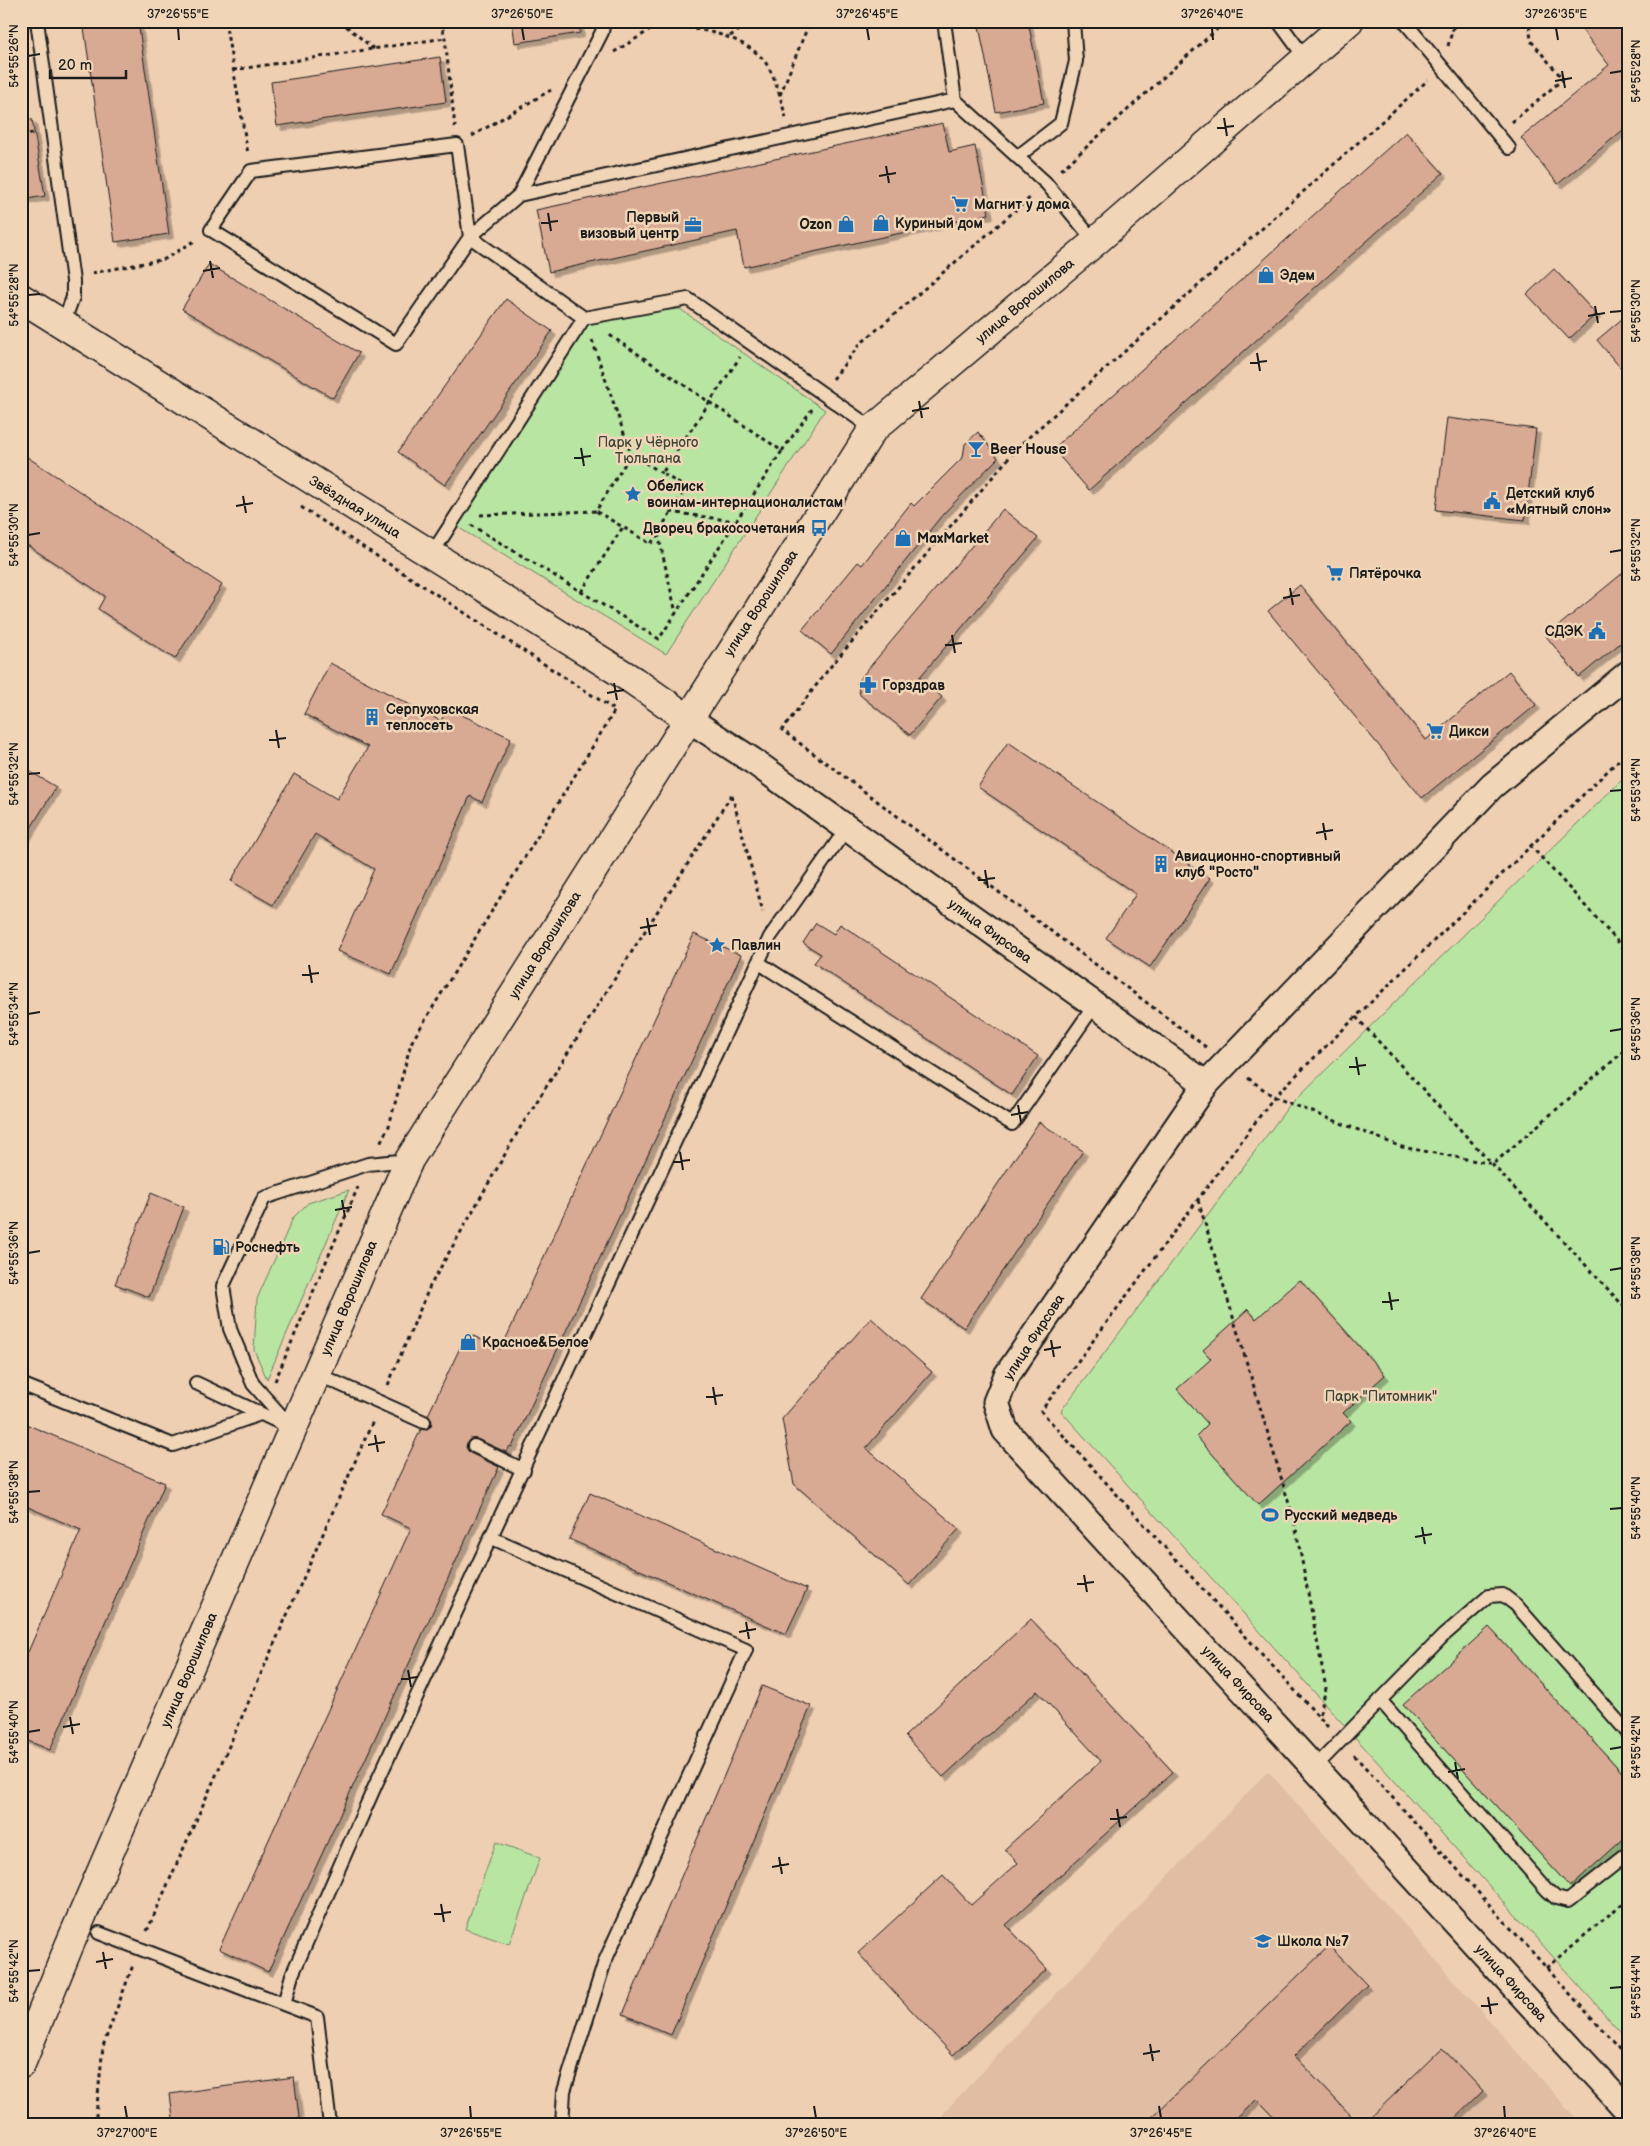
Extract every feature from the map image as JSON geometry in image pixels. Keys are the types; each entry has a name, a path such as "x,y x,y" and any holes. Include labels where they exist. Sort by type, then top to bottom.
{"main road":[{"name":"улица Ворошилова","path":"21,2064 69,1946 409,1160 687,718 873,429 1095,242 1348,21"},
{"name":"Звёздная улица","path":"21,298 634,681 687,718"}],"street":[{"path":"1206,1084 1492,786 1629,673"},
{"name":"улица Фирсова","path":"687,718 754,761 1094,1006 1206,1084 1007,1375 996,1402 1005,1430 1629,2112"}],"lane":[{"path":"37,21 74,281 73,297 63,324"},
{"path":"604,21 602,32 519,195 470,237 396,344 211,230 251,171 457,145 470,237 584,318 688,299 873,429"},
{"path":"944,21 955,100 1046,183 1095,242"},
{"path":"1018,157 1061,123 1076,61 1073,21"},
{"path":"1278,21 1306,59"},
{"path":"1404,21 1509,148"},
{"path":"519,195 955,100"},
{"path":"431,555 584,318"},
{"path":"284,2004 292,1975 332,1885 770,937 847,828"},
{"path":"758,963 1012,1124 1094,1006"},
{"path":"294,1429 253,1384 230,1329 223,1286 264,1198 368,1164 409,1160"},
{"path":"316,1374 424,1422"},
{"path":"196,1383 294,1429"},
{"path":"21,1384 173,1445 260,1414"},
{"path":"474,1446 524,1470"},
{"path":"492,1538 746,1650 605,1961 564,2091 562,2125"},
{"path":"1315,1767 1443,1636 1489,1596 1503,1595 1516,1605 1629,1734"},
{"path":"1380,1700 1546,1890 1556,1898 1568,1901 1629,1853"},
{"path":"99,1933 140,1947 316,2017 330,2125"}],"path":[{"path":"225,21 251,171"},
{"path":"340,21 374,49"},
{"path":"441,21 445,38 457,145"},
{"path":"730,36 754,21"},
{"path":"779,96 810,21"},
{"path":"456,516 659,639 782,451 859,345 1046,183 1226,21"},
{"path":"1455,21 1442,67 1019,446 832,666 782,730 1274,1097 1402,1147 1494,1164"},
{"path":"1498,134 1563,79 1531,41 1529,21"},
{"path":"663,23 730,36 762,58 779,96 791,136"},
{"path":"234,70 445,38"},
{"path":"74,281 97,271 164,259 211,230"},
{"path":"584,318 782,451"},
{"path":"456,516 596,510 650,544 658,533 686,488 632,454 584,318"},
{"path":"662,473 750,342"},
{"path":"596,510 632,454"},
{"path":"266,1400 368,1164 389,1126 411,1043 614,710 296,504"},
{"path":"670,512 735,521"},
{"path":"581,592 623,527"},
{"path":"658,533 676,613"},
{"path":"1629,750 1274,1097 1041,1411 1629,2059"},
{"path":"95,2125 103,2046 140,1947 381,1403 430,1286 520,1128 732,794 770,937"},
{"path":"1530,845 1629,954"},
{"path":"1356,1017 1629,1312"},
{"path":"1494,1164 1629,1047"},
{"path":"1198,1200 1295,1524 1326,1688 1319,1717"},
{"path":"1546,1968 1629,1898"}],"shaded area":[{"name":"Школа №7","path":"1268,1771 1582,2125 938,2125 946,2110"}],"green space":[{"name":"Парк у Чёрного Тюльпана","path":"680,309 825,410 666,654 451,523 584,318"},
{"name":"Парк \"Питомник\"","path":"1629,773 1629,2041 1061,1411 1288,1107"},
{"path":"349,1190 267,1379 254,1350 257,1299 293,1218 308,1203"},
{"path":"496,1842 540,1858 509,1944 465,1929"}],"building":[{"path":"83,21 138,21 169,234 115,242"},
{"path":"512,21 579,21 580,33 515,43"},
{"path":"978,21 1028,21 1044,103 996,112"},
{"path":"1575,21 1629,21 1629,125 1558,184 1521,138 1609,65"},
{"path":"440,57 446,102 277,126 271,82"},
{"path":"32,119 45,196 21,200 21,120"},
{"path":"943,123 949,152 975,146 989,214 744,267 737,231 549,272 536,210"},
{"path":"1406,132 1443,173 1089,490 1053,449"},
{"path":"209,264 359,353 333,398 182,309"},
{"path":"1554,269 1596,314 1569,339 1527,294"},
{"path":"506,299 552,331 445,485 398,452"},
{"path":"1629,313 1629,378 1597,340"},
{"path":"1447,418 1536,429 1525,520 1436,510"},
{"path":"978,432 998,458 943,514 831,654 802,630 858,562 862,565 911,503 914,506 963,457 965,444"},
{"path":"21,453 222,585 175,659 98,609 105,596 21,541"},
{"path":"1003,509 1038,538 919,678 942,697 910,735 860,695 857,682"},
{"path":"1629,568 1629,636 1579,677 1546,636"},
{"path":"1300,585 1426,740 1509,671 1536,705 1422,798 1268,611"},
{"path":"330,663 441,721 447,708 511,738 482,802 470,796 391,974 337,951 374,869 315,834 273,905 231,881 294,774 337,799 368,747 304,714"},
{"name":"Авиационно-спортивный клуб \"Росто\"","path":"1008,742 1210,878 1150,967 1106,938 1136,894 978,787"},
{"path":"21,766 56,787 21,844"},
{"path":"816,923 834,934 840,924 1038,1056 1012,1095 814,963 821,954 803,943"},
{"path":"694,934 741,955 512,1447 510,1446 506,1452 477,1439 470,1439 467,1443 466,1447 470,1453 499,1467 268,1972 219,1949 411,1528 381,1514 421,1429 425,1430 431,1426 432,1421 428,1415 467,1333 501,1349"},
{"path":"1039,1122 1083,1151 964,1328 921,1299"},
{"path":"151,1193 184,1207 149,1297 115,1284"},
{"path":"1300,1280 1385,1375 1343,1413 1351,1421 1258,1505 1196,1436 1208,1424 1177,1389 1211,1359 1203,1350 1248,1309 1256,1319"},
{"path":"871,1318 932,1372 866,1448 959,1529 909,1585 794,1484 782,1419"},
{"path":"21,1422 165,1483 50,1750 21,1738 21,1668 81,1530 21,1504"},
{"path":"590,1493 807,1589 786,1634 569,1539"},
{"path":"1031,1619 1173,1772 1006,1925 1047,1969 953,2055 858,1953 943,1875 971,1905 1018,1863 1005,1849 1101,1761 1037,1691 943,1777 905,1736"},
{"path":"1489,1627 1629,1780 1629,1834 1570,1887 1403,1704"},
{"path":"762,1686 811,1706 671,2035 623,2014"},
{"path":"1329,1946 1367,1985 1294,2056 1360,2125 1282,2125 1257,2099 1230,2125 1144,2125"},
{"path":"1442,2048 1483,2091 1448,2125 1363,2125"},
{"path":"294,2077 300,2125 174,2125 170,2094"}],"place":[{"name":"Магнит у дома","path":"960,204"},
{"name":"Куриный дом","path":"881,223"},
{"name":"Ozon","path":"846,224"},
{"name":"Первый визовый центр","path":"693,225"},
{"name":"Эдем","path":"1266,275"},
{"name":"Beer House","path":"976,449"},
{"name":"Обелиск воинам-интернационалистам","path":"633,494"},
{"name":"Детский клуб «Мятный слон»","path":"1492,501"},
{"name":"Дворец бракосочетания","path":"819,528"},
{"name":"MaxMarket","path":"903,538"},
{"name":"Пятёрочка","path":"1335,573"},
{"name":"СДЭК","path":"1597,631"},
{"name":"Горздрав","path":"868,685"},
{"name":"Серпуховская теплосеть","path":"372,717"},
{"name":"Дикси","path":"1435,731"},
{"name":"Авиационно-спортивный клуб \"Росто\"","path":"1161,864"},
{"name":"Павлин","path":"717,945"},
{"name":"Роснефть","path":"221,1247"},
{"name":"Красное&Белое","path":"468,1342"},
{"name":"Русский медведь","path":"1270,1515"},
{"name":"Школа №7","path":"1263,1941"}]}
